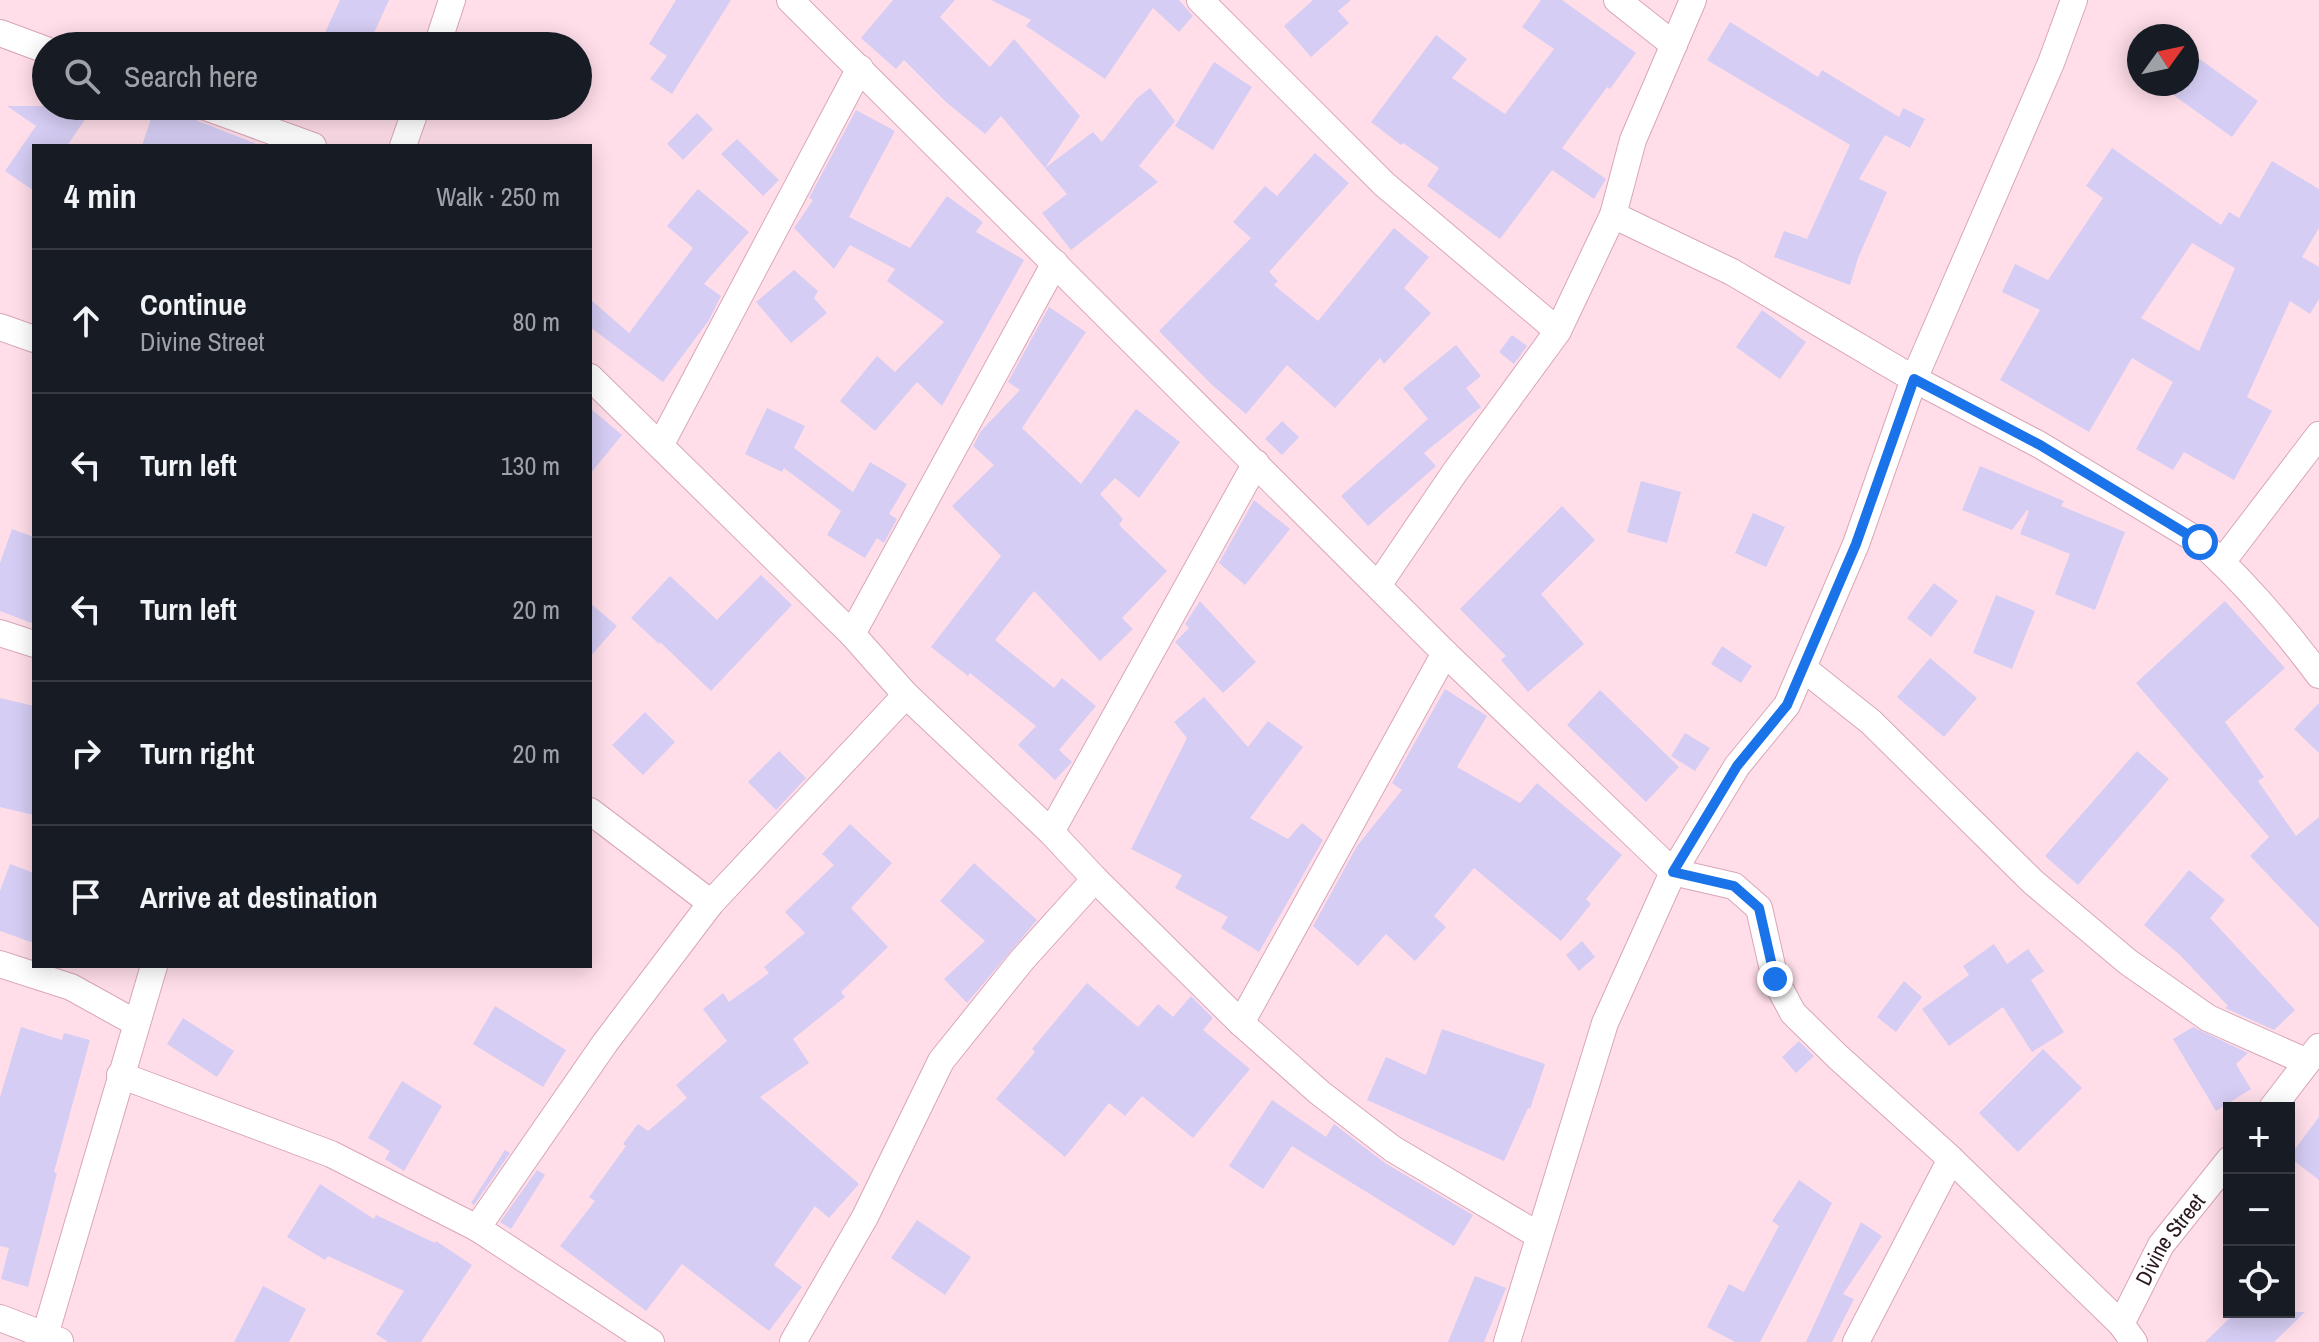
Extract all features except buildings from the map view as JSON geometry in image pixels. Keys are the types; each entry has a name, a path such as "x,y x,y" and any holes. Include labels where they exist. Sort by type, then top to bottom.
{"street":[{"path":"442,32 452,0"},
{"path":"790,0 1445,653 1673,872 1734,886 1759,908 1775,979 1793,1013 1951,1159 2128,1333"},
{"path":"1200,0 1384,184 1558,331"},
{"path":"1617,0 1674,45"},
{"path":"1379,584 1455,472 1558,331 1613,215 1633,140 1693,0"},
{"path":"1507,1342 1605,1023 1673,872 1737,766 1787,705 1856,544 1914,379 2051,63 2074,0"},
{"path":"0,33 32,45"},
{"path":"661,444 860,68"},
{"path":"242,120 308,144"},
{"path":"404,144 412,120"},
{"path":"1613,215 1732,272 1914,379 2040,445 2200,542 2285,630 2319,675"},
{"path":"852,634 1055,263"},
{"path":"0,327 32,338"},
{"path":"592,379 852,634 906,695 1051,832 1241,1023 1320,1093 1393,1149 1538,1235"},
{"path":"2222,562 2319,435"},
{"path":"1051,832 1256,463"},
{"path":"0,633 32,643"},
{"path":"1241,1023 1445,653"},
{"path":"1803,668 1871,722 2033,882 2128,962 2208,1018 2313,1054 2277,1102"},
{"path":"477,1228 605,1043 711,903 906,695"},
{"path":"592,813 711,903"},
{"path":"793,1342 865,1217 941,1061 1022,960 1095,879"},
{"path":"0,964 71,987 136,1023"},
{"path":"0,1318 50,1339 120,1075 153,968"},
{"path":"120,1075 331,1154 477,1228 651,1342"},
{"path":"1856,1342 1951,1159"},
{"name":"Divine Street","path":"2128,1333 2161,1245 2223,1168"}],"route":[{"path":"1775,979 1759,908 1734,886 1673,872 1737,766 1787,705 1856,544 1914,379 2040,445 2200,542"}]}
